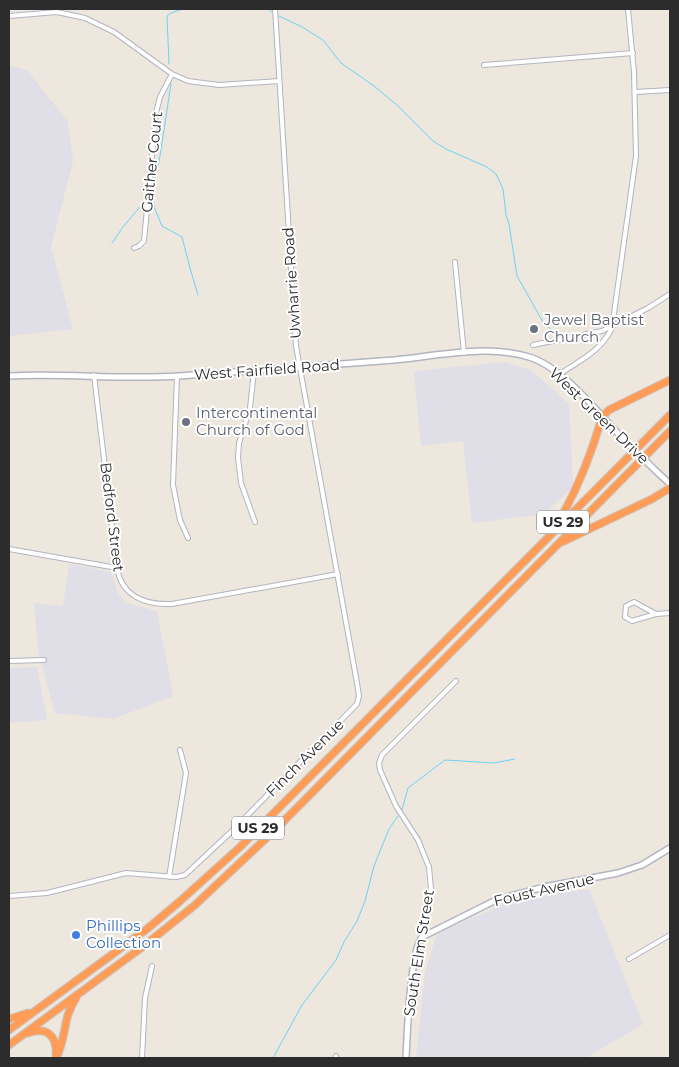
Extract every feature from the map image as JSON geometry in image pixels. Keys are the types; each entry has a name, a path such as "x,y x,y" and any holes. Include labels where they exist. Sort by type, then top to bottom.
{"highway":[{"path":"551,534 580,482 602,417 609,410 670,380"},
{"name":"US 29","path":"9,1030 147,929 240,847 670,415"},
{"name":"US 29","path":"9,1045 145,945 195,905 251,854 670,431"},
{"path":"558,544 652,498 670,486"},
{"path":"24,1034 34,1030 49,1033 54,1038 57,1046 56,1058 63,1040 68,1013 79,994"},
{"path":"9,1019 21,1016 42,1006"}],"main road":[{"name":"West Fairfield Road","path":"9,376 177,376 464,353 498,351 524,355"},
{"name":"West Green Drive","path":"524,355 539,361 560,374 670,486"},
{"name":"Foust Avenue","path":"421,939 496,900 544,887 618,874 642,865 670,848"},
{"name":"South Elm Street","path":"406,1058 410,991 416,949 421,939"}],"street":[{"name":"Uwharrie Road","path":"276,9 296,346 338,574 358,690 358,702"},
{"path":"560,374 597,350 606,341 612,326 634,173 635,92 628,9"},
{"path":"9,16 57,12 85,18 128,40 172,74 188,81 208,84 280,81"},
{"path":"484,65 633,53"},
{"name":"Gaither Court","path":"134,248 139,246 144,240 156,113 160,97 172,74"},
{"path":"635,92 670,90"},
{"path":"455,262 464,353"},
{"path":"533,345 592,333 612,326 648,308 670,294"},
{"path":"254,371 250,408 239,443 238,458 241,483 255,522"},
{"name":"Bedford Street","path":"94,375 117,568 120,580 126,591 146,601 177,604 338,574"},
{"path":"177,376 173,485 180,520 188,538"},
{"path":"9,549 117,568"},
{"path":"656,614 634,602 626,606 624,611 627,619 632,622 656,614 670,613"},
{"path":"9,661 44,660"},
{"name":"South Elm Street","path":"421,939 431,889 429,867 418,840 396,806 380,770 379,763 382,755 456,681"},
{"name":"Finch Avenue","path":"9,896 47,893 126,874 181,877 201,860 354,709 358,702"},
{"path":"169,877 186,773 180,750"},
{"path":"629,959 670,935"},
{"path":"142,1058 145,998 152,966"}],"shaded area":[{"path":"10,66 27,70 68,122 73,161 51,247 73,329 9,336"},
{"path":"504,362 531,370 569,404 573,487 544,514 472,523 463,441 421,446 414,371"},
{"path":"69,564 111,572 118,593 126,603 157,611 173,696 113,719 55,713 39,655 34,603 63,606"},
{"path":"37,667 47,720 9,723 9,668"},
{"path":"589,889 643,1024 586,1058 416,1058 425,973 436,936 511,901"}],"waterway":[{"path":"169,64 167,16 183,9"},
{"path":"268,9 272,12"},
{"path":"279,16 323,40 341,63 374,86 398,106 433,141 446,149 487,167 496,174 503,189 517,276 543,322 555,333"},
{"path":"152,191 159,162 171,84"},
{"path":"151,192 162,226 182,237 198,295"},
{"path":"112,243 143,203"},
{"path":"402,810 408,788 445,760 494,763 515,759"},
{"path":"273,1058 302,1005 336,960 357,921 365,901 374,866 389,829 398,816"}],"place":[{"name":"Jewel Baptist Church","path":"534,329"},
{"name":"Intercontinental Church of God","path":"186,422"},
{"name":"Phillips Collection","path":"76,935"}]}
